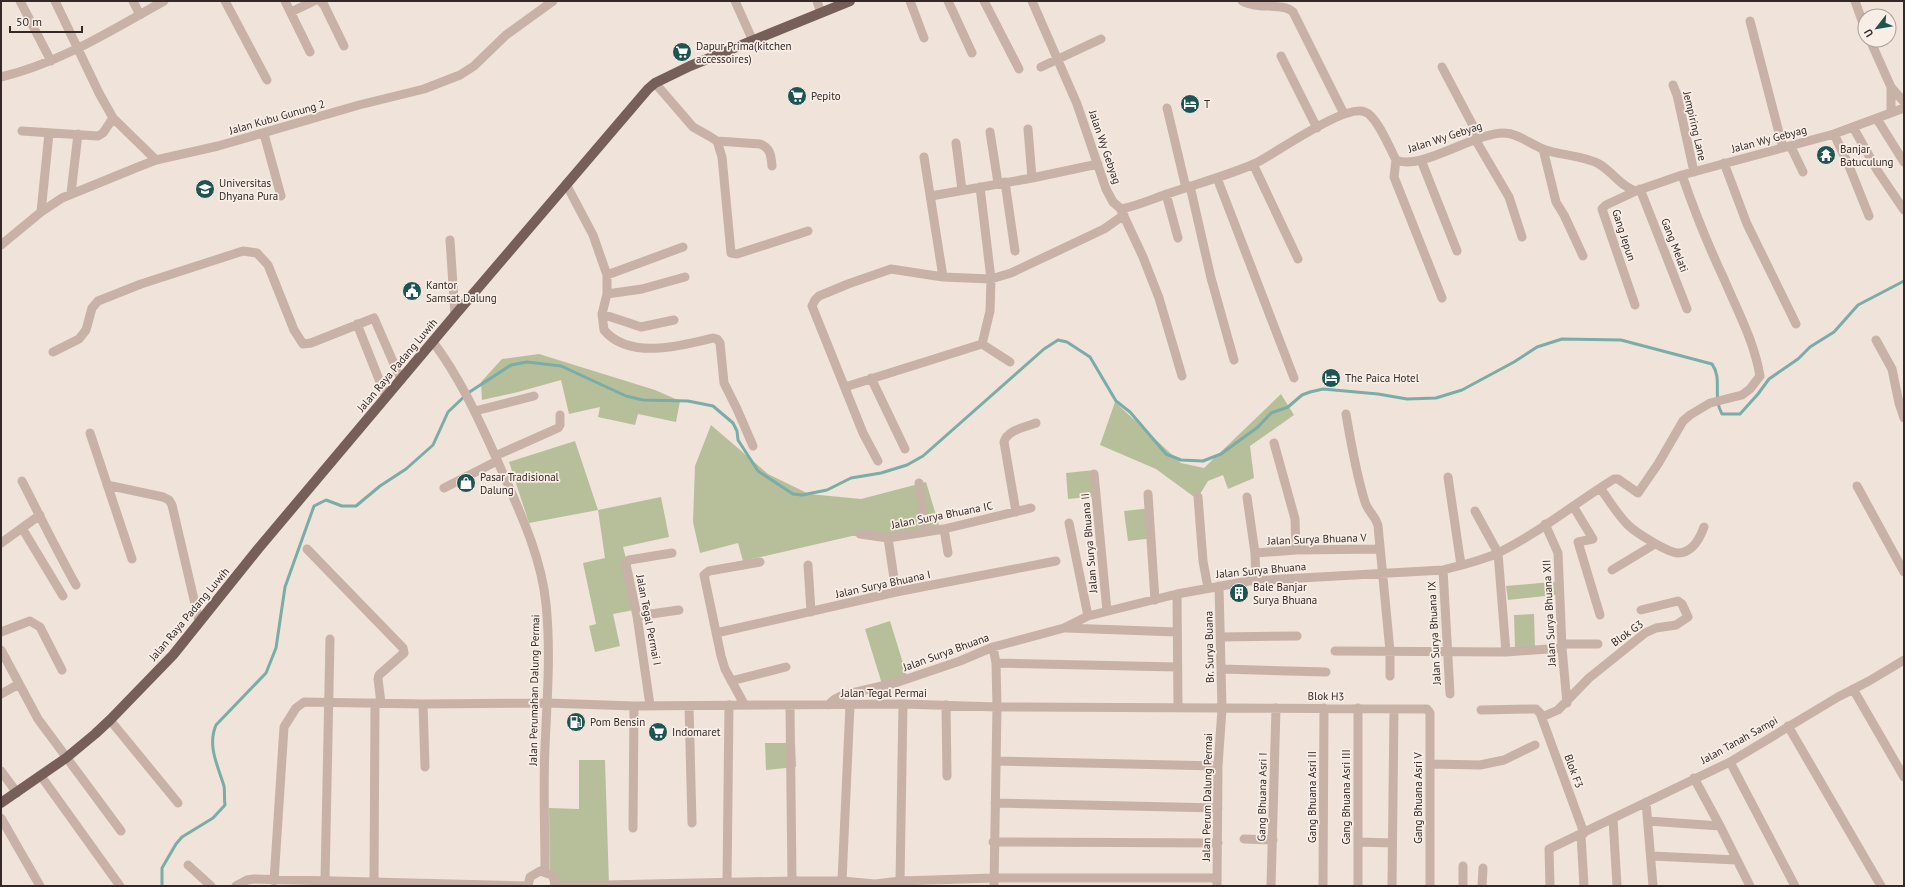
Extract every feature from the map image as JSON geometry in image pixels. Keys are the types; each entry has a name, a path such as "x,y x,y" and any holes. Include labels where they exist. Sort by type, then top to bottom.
{"main road":[{"name":"Jalan Raya Padang Luwih","path":"1,803 66,758 110,720 173,655 313,484 638,98 655,83 690,66 847,2"}],"street":[{"path":"20,1 51,61"},
{"path":"56,1 99,93 113,118 156,160"},
{"path":"133,1 140,15"},
{"path":"1,77 51,61 164,1"},
{"path":"225,1 267,80"},
{"path":"286,1 310,52"},
{"path":"290,12 314,1"},
{"path":"320,1 324,5 344,46"},
{"name":"Jalan Kubu Gunung 2","path":"1,245 41,212 71,193 156,160 264,134 359,106 424,89 460,75 474,66 506,35 553,1"},
{"path":"735,1 753,41"},
{"path":"817,1 821,13"},
{"path":"910,1 924,38"},
{"path":"948,1 972,52"},
{"path":"984,1 1019,69"},
{"name":"Jalan Wy Gebyag","path":"1032,1 1077,104 1110,197 1122,212 1166,194 1217,178 1253,164 1317,128 1352,111 1361,111 1369,114 1374,120 1396,160 1406,163 1421,160 1477,138 1499,133 1511,133 1543,149 1599,164 1625,186 1638,190 1682,175 1787,148 1834,134 1898,111"},
{"path":"1242,1 1253,6 1287,8 1293,12 1344,114"},
{"path":"1750,21 1787,148 1803,172"},
{"path":"1041,67 1101,39"},
{"path":"1874,48 1891,87 1898,111 1904,119"},
{"path":"1281,56 1317,128"},
{"path":"1442,67 1477,138 1509,197 1522,237"},
{"path":"655,83 693,127 718,141 760,144 766,146 771,154 772,166"},
{"name":"Jempiring Lane","path":"1673,85 1677,95 1694,172"},
{"path":"1891,87 1904,102"},
{"path":"1167,108 1234,360"},
{"path":"22,131 101,135 113,118"},
{"path":"1877,118 1904,162"},
{"path":"1853,127 1877,170 1904,210"},
{"path":"1028,129 1032,178"},
{"path":"41,212 49,132"},
{"path":"990,132 1002,183 1015,251"},
{"path":"71,193 78,134"},
{"path":"264,134 281,196"},
{"path":"1834,134 1849,166 1869,216"},
{"path":"718,141 722,157 731,253 737,254 808,231"},
{"path":"956,143 962,190"},
{"path":"1543,149 1556,202 1564,214 1584,256"},
{"path":"924,156 943,277"},
{"path":"1396,160 1394,177 1442,298"},
{"path":"1421,160 1456,251"},
{"path":"931,196 1032,178 1098,164"},
{"path":"1253,164 1298,260"},
{"path":"1724,164 1747,224 1796,324"},
{"name":"Jalan Surya Bhuana","path":"828,705 835,698 843,695 895,683 960,661 993,647 1064,628 1088,616 1107,610 1176,594 1256,581 1443,570 1498,553 1616,478 1638,493 1658,464 1683,421 1710,403 1742,395 1750,389 1760,376 1756,355 1744,320 1699,223 1682,175"},
{"path":"1217,178 1294,378"},
{"path":"566,184 593,235 607,276 607,294 602,314 604,330 622,344 651,349 680,347 717,339 720,343 724,383 753,446"},
{"path":"980,187 991,279 990,311 982,344"},
{"name":"Gang Jepun","path":"1635,304 1602,209 1606,205 1638,190"},
{"name":"Gang Melati","path":"1638,190 1687,309"},
{"path":"1166,194 1178,238"},
{"path":"878,462 863,433 812,306 819,296 891,269 943,277 991,279 1011,273 1040,261 1104,229 1122,212 1143,257 1159,298 1182,376"},
{"path":"450,240 455,315"},
{"path":"607,276 683,247"},
{"path":"53,352 79,339 86,330 92,308 98,301 141,284 243,251 257,253 268,265 294,330 303,344 311,343 374,318 400,380"},
{"path":"607,294 642,289 685,278"},
{"path":"602,314 641,327 674,320"},
{"path":"357,324 386,397"},
{"path":"1876,340 1892,369 1901,399 1904,418"},
{"name":"Jalan Perumahan Dalung Permai","path":"434,342 454,373 475,411 521,514 542,576 546,604 548,647 544,871"},
{"path":"845,387 982,344 1010,362"},
{"path":"871,378 905,449"},
{"path":"475,411 534,396"},
{"path":"1346,414 1366,506 1376,518 1378,526 1390,650 1390,676"},
{"path":"444,488 496,459 558,428 560,425 560,415"},
{"path":"1016,512 1004,442 1005,437 1010,433 1036,423"},
{"path":"90,433 132,559"},
{"path":"1274,443 1295,519 1296,550"},
{"name":"Jalan Surya Bhuana II","path":"1094,474 1107,610"},
{"path":"1448,477 1461,565"},
{"path":"22,481 76,586"},
{"path":"919,483 924,532"},
{"path":"107,485 163,497 169,500 172,505 199,622"},
{"path":"1857,486 1904,572"},
{"path":"1600,488 1628,525 1655,544 1675,553 1683,552 1699,541 1704,527"},
{"path":"1148,494 1155,600"},
{"path":"1198,497 1203,561 1208,588"},
{"path":"1246,497 1255,553 1256,581"},
{"path":"1573,506 1593,539 1578,542 1600,615"},
{"name":"Jalan Surya Bhuana IC","path":"896,592 888,538 944,529 1032,508"},
{"path":"1475,512 1498,553 1506,652"},
{"path":"1,543 40,515"},
{"path":"1069,523 1088,616"},
{"name":"Jalan Surya Bhuana XII","path":"1545,524 1558,552 1562,646 1567,703"},
{"path":"22,528 63,596"},
{"path":"944,529 948,553"},
{"path":"860,534 888,538"},
{"path":"1612,570 1655,544"},
{"path":"307,549 404,648 404,653 379,675 378,680 374,882"},
{"name":"Jalan Surya Bhuana V","path":"1255,553 1296,550 1380,549"},
{"name":"Jalan Tegal Permai I","path":"650,705 638,616 626,562 629,560 672,553"},
{"name":"Jalan Surya Bhuana I","path":"716,633 896,592 1056,561"},
{"path":"744,704 731,681 721,656 704,578 705,574 709,571 760,562"},
{"path":"808,565 811,612"},
{"name":"Jalan Surya Bhuana IX","path":"1443,570 1450,694"},
{"name":"Br. Surya Buana","path":"1219,586 1222,709"},
{"path":"1176,594 1178,708"},
{"name":"Blok G3","path":"1542,717 1558,710 1567,703 1590,678 1645,633 1656,628 1676,625 1688,617 1682,604 1678,601 1641,610"},
{"path":"638,616 679,610"},
{"path":"1,632 30,621 34,622 40,627 62,670"},
{"path":"1064,628 1177,632"},
{"path":"1221,636 1297,636"},
{"path":"324,881 327,701 330,639"},
{"path":"1335,651 1390,650 1448,653 1506,652 1598,644"},
{"path":"993,647 996,663 997,707 993,842 994,882"},
{"path":"1,650 38,719 121,831"},
{"name":"Jalan Tanah Sampi","path":"1550,886 1549,849 1583,834 1694,778 1730,762 1768,740 1788,726 1870,681 1904,660"},
{"path":"996,663 1177,667"},
{"path":"731,681 786,667"},
{"path":"1222,669 1326,672"},
{"path":"1,694 19,684"},
{"path":"1853,689 1904,777"},
{"name":"Jalan Tegal Permai","path":"274,880 284,727 289,717 301,703 308,701 423,704 547,703 634,706 903,704 997,707 1222,709"},
{"path":"423,704 425,767"},
{"path":"900,881 903,704"},
{"path":"727,883 729,705"},
{"path":"842,881 850,705"},
{"path":"946,705 947,776"},
{"path":"633,828 634,706"},
{"path":"688,706 692,823"},
{"path":"790,706 792,881"},
{"name":"Gang Bhuana Asri I","path":"1272,886 1276,708"},
{"name":"Gang Bhuana Asri II","path":"1323,886 1324,708"},
{"name":"Blok H3","path":"1222,709 1358,708 1429,710"},
{"name":"Gang Bhuana Asri III","path":"1358,708 1358,886"},
{"name":"Jalan Perum Dalung Permai","path":"1217,882 1218,766 1222,709"},
{"path":"1392,886 1394,709"},
{"path":"1481,710 1534,709 1538,710 1542,717"},
{"name":"Gang Bhuana Asri V","path":"1429,710 1431,764 1430,886"},
{"name":"Blok F3","path":"1542,717 1583,834 1584,886"},
{"path":"110,720 178,803"},
{"path":"1788,726 1881,886"},
{"path":"1431,764 1480,765 1504,760 1535,745"},
{"path":"996,761 1218,766"},
{"path":"1730,762 1796,886"},
{"path":"1,771 17,793"},
{"path":"41,776 120,886"},
{"path":"1694,778 1750,886"},
{"path":"1646,802 1653,886"},
{"path":"995,804 1218,808"},
{"path":"1,818 40,886"},
{"path":"1613,819 1618,886"},
{"path":"1648,821 1720,826"},
{"path":"1244,839 1273,840"},
{"path":"993,842 1218,843"},
{"path":"1358,842 1392,843"},
{"path":"1651,856 1737,860"},
{"path":"188,865 211,886"},
{"path":"1463,866 1463,886"},
{"path":"1482,886 1483,868"},
{"path":"236,886 247,880 527,886 532,874 540,871 544,871 555,878 557,886"},
{"path":"561,886 792,881 842,881 876,885 900,881 1217,882"}],"green space":[{"path":"539,354 655,390 680,401 676,422 638,414 635,425 598,417 600,407 569,414 561,380 482,400 481,382 502,359"},
{"path":"1281,394 1294,415 1250,446 1254,478 1228,489 1223,475 1208,481 1197,499 1156,469 1100,445 1115,402 1181,463 1204,468"},
{"path":"711,425 768,474 809,494 861,499 926,482 939,525 906,535 852,536 743,561 738,543 700,553 693,522 695,466"},
{"path":"575,441 598,510 529,523 509,462"},
{"path":"1095,470 1098,496 1068,499 1066,473"},
{"path":"661,497 669,537 623,547 639,609 613,614 620,646 595,652 589,626 596,624 583,563 605,558 598,510"},
{"path":"1152,508 1154,538 1128,541 1124,511"},
{"path":"1562,581 1564,594 1508,600 1506,586"},
{"path":"1534,614 1535,648 1515,647 1514,615"},
{"path":"890,621 907,676 882,684 865,629"},
{"path":"765,743 795,743 796,767 766,770"},
{"path":"579,760 605,760 609,885 550,885 549,808 579,809"}],"waterway":[{"path":"162,886 162,868 176,844 182,837 213,818 225,805 224,786 216,763 213,748 216,725 266,673 276,648 285,587 314,506 326,500 342,506 356,506 380,486 406,469 433,445 448,412 468,393 511,365 527,362 561,366 626,396 643,400 688,401 713,406 733,423 737,431 738,440 758,471 793,494 802,495 827,490 851,478 881,473 907,465 923,456 1044,349 1058,340 1067,342 1090,357 1116,401 1130,412 1166,454 1181,460 1203,461 1221,454 1258,427 1271,413 1288,407 1302,395 1310,392 1323,389 1378,394 1407,399 1436,398 1462,390 1514,362 1537,347 1562,339 1621,340 1712,364 1717,376 1718,401 1722,414 1740,414 1769,379 1798,359 1810,347 1834,332 1858,305 1904,281"}],"place":[{"name":"Dapur Prima(kitchen accessoires)","path":"682,52"},
{"name":"Pepito","path":"797,96"},
{"name":"T","path":"1190,104"},
{"name":"Banjar Batuculung","path":"1826,155"},
{"name":"Universitas Dhyana Pura","path":"205,189"},
{"name":"Kantor Samsat Dalung","path":"412,291"},
{"name":"The Paica Hotel","path":"1331,378"},
{"name":"Pasar Tradisional Dalung","path":"466,483"},
{"name":"Bale Banjar Surya Bhuana","path":"1239,593"},
{"name":"Pom Bensin","path":"576,722"},
{"name":"Indomaret","path":"658,732"}]}
